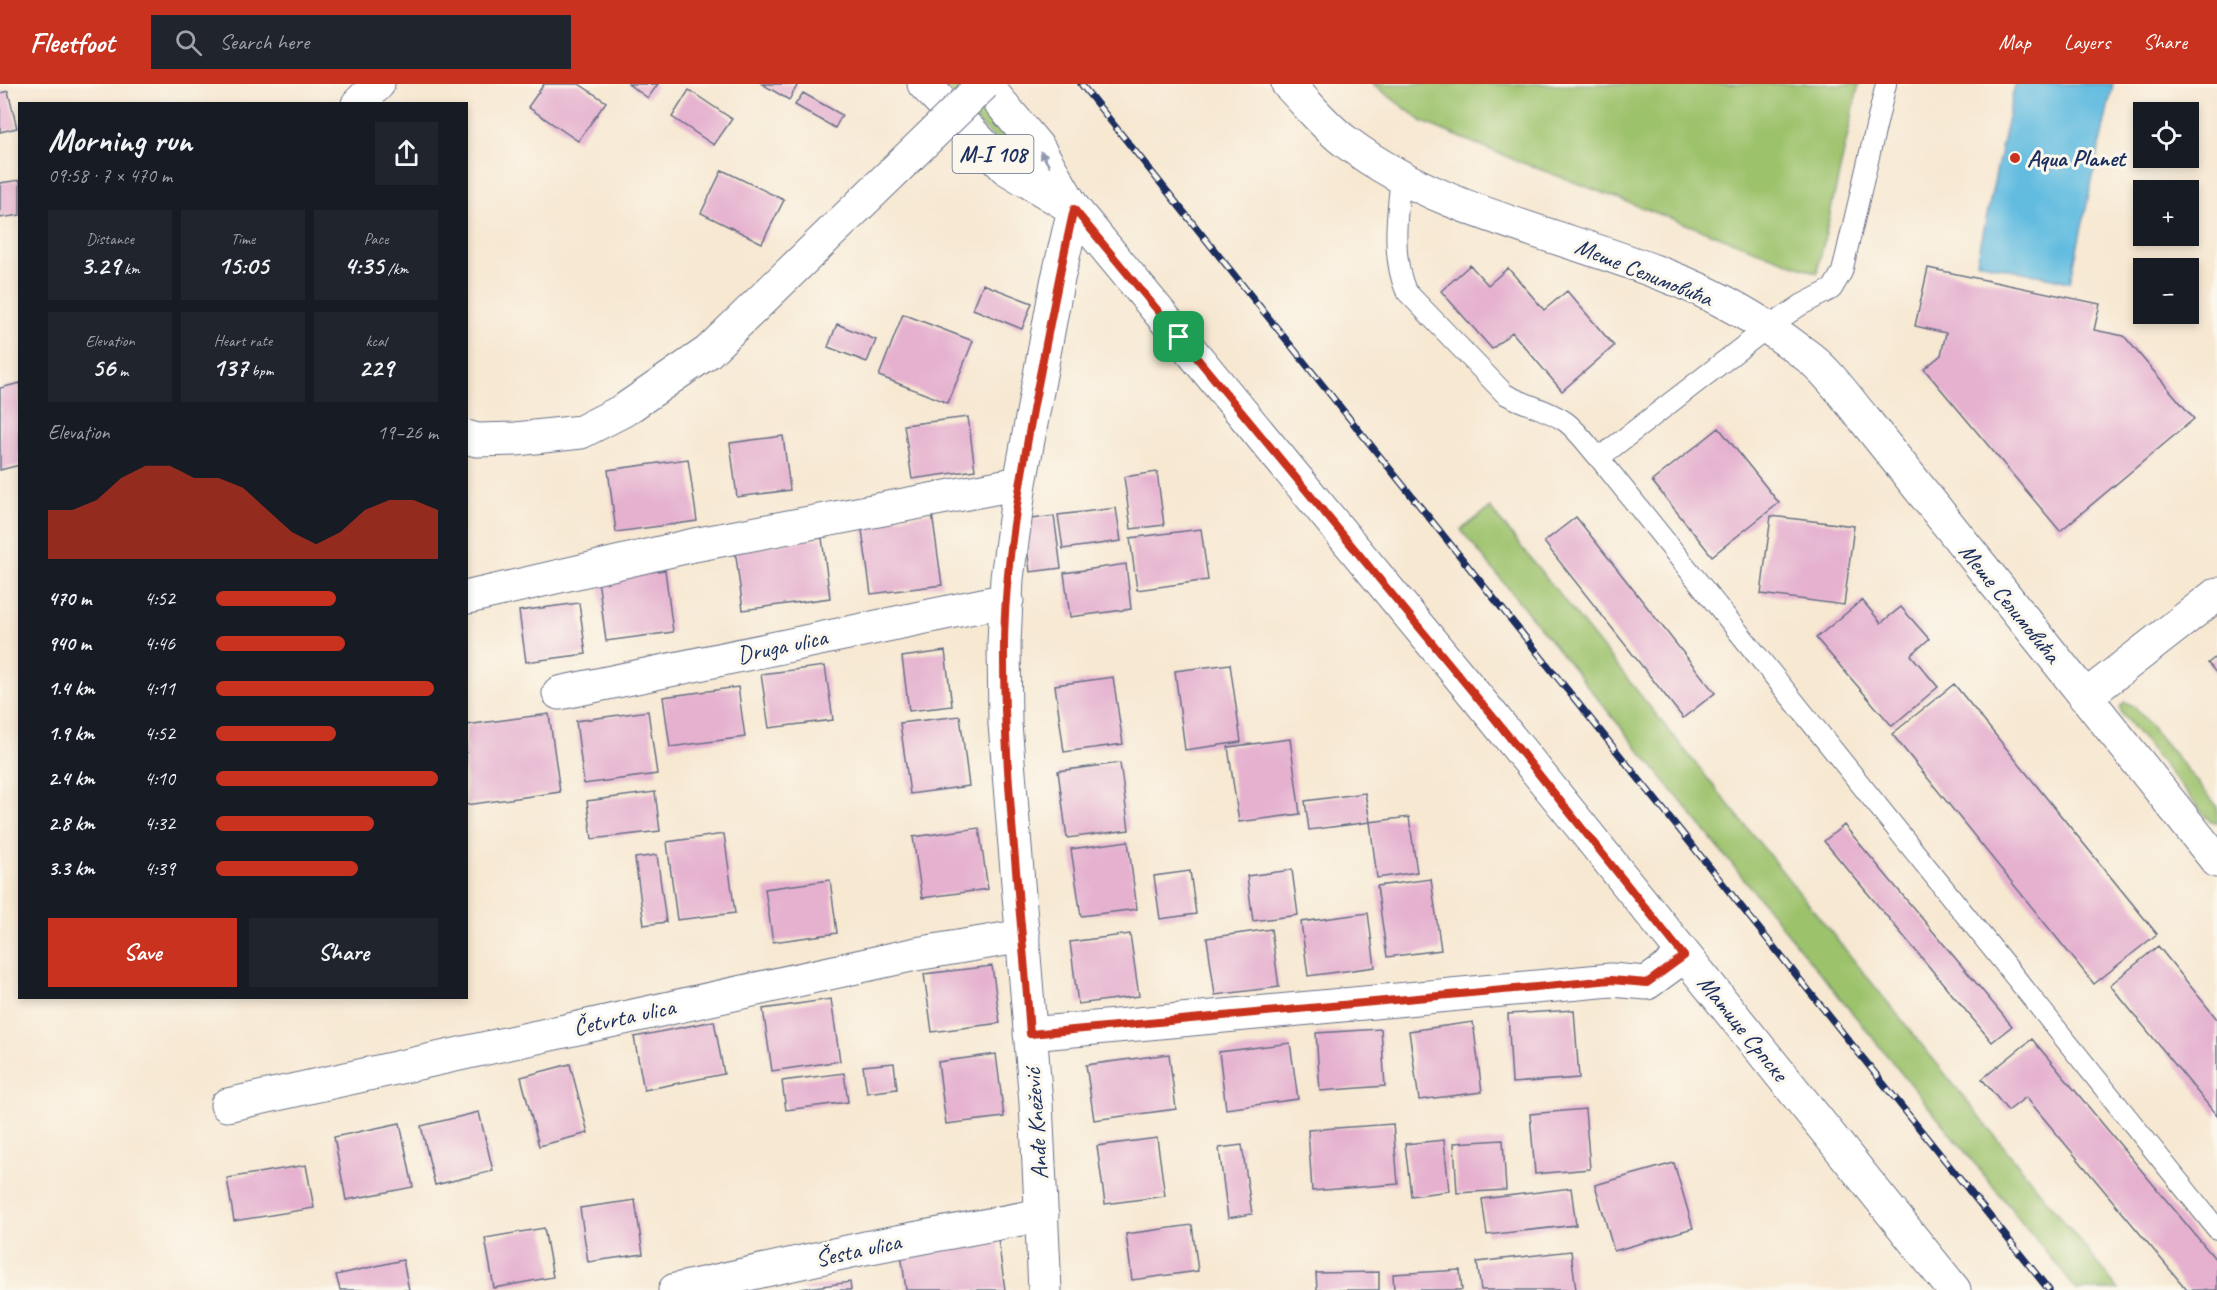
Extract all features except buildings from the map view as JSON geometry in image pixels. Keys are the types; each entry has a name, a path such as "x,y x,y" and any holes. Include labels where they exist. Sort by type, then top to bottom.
{"street":[{"path":"360,102 378,84"},
{"name":"M-I 108","path":"924,84 1006,168 1074,209"},
{"path":"468,438 477,440 516,439 581,432 624,411 708,352 985,84"},
{"name":"M-I 108","path":"985,84 1039,149 1074,209"},
{"name":"Меше Селимовића","path":"1288,84 1345,141 1401,177 1486,214 1674,278 1767,328 1811,359 1828,376 2215,856"},
{"name":"Anđe Knežević","path":"1045,1290 1030,1034 1005,724 1004,643 1007,578 1020,483 1057,283 1074,209"},
{"name":"Матице Српске","path":"1074,209 1494,718 1954,1290"},
{"path":"469,597 694,545 1020,483"},
{"path":"2085,697 2217,594"},
{"name":"Druga ulica","path":"559,693 1006,600"},
{"name":"Četvrta ulica","path":"227,1105 916,954 1023,936"},
{"path":"1030,1034 1611,980 1647,983 1684,956"},
{"name":"Šesta ulica","path":"675,1290 864,1248 1042,1215"}],"lane":[{"path":"1599,458 1767,328 1801,305 1832,289 1842,272 1886,84"},
{"path":"1401,177 1397,260 1406,291 1505,394 1521,403 1543,409 1568,423 1599,458 2217,1229"}],"green space":[{"path":"938,84 963,84 1026,152 1017,160"},
{"path":"1373,84 1859,84 1817,273 1515,160 1423,122"},
{"path":"1490,508 2119,1290 2077,1290 1461,530"},
{"path":"2125,702 2135,707 2217,806 2217,823 2211,822 2206,817 2122,714 2120,707"}],"water":[{"path":"2015,84 2113,84 2070,282 1977,262"}],"railway":[{"path":"1081,84 2049,1290"}],"place":[{"name":"Aqua Planet","path":"2015,158"}],"route":[{"path":"1074,209 1179,337 1494,718 1684,956 1647,983 1611,980 1030,1034 1005,724 1004,643 1007,578 1021,477 1057,283 1074,209"}]}
